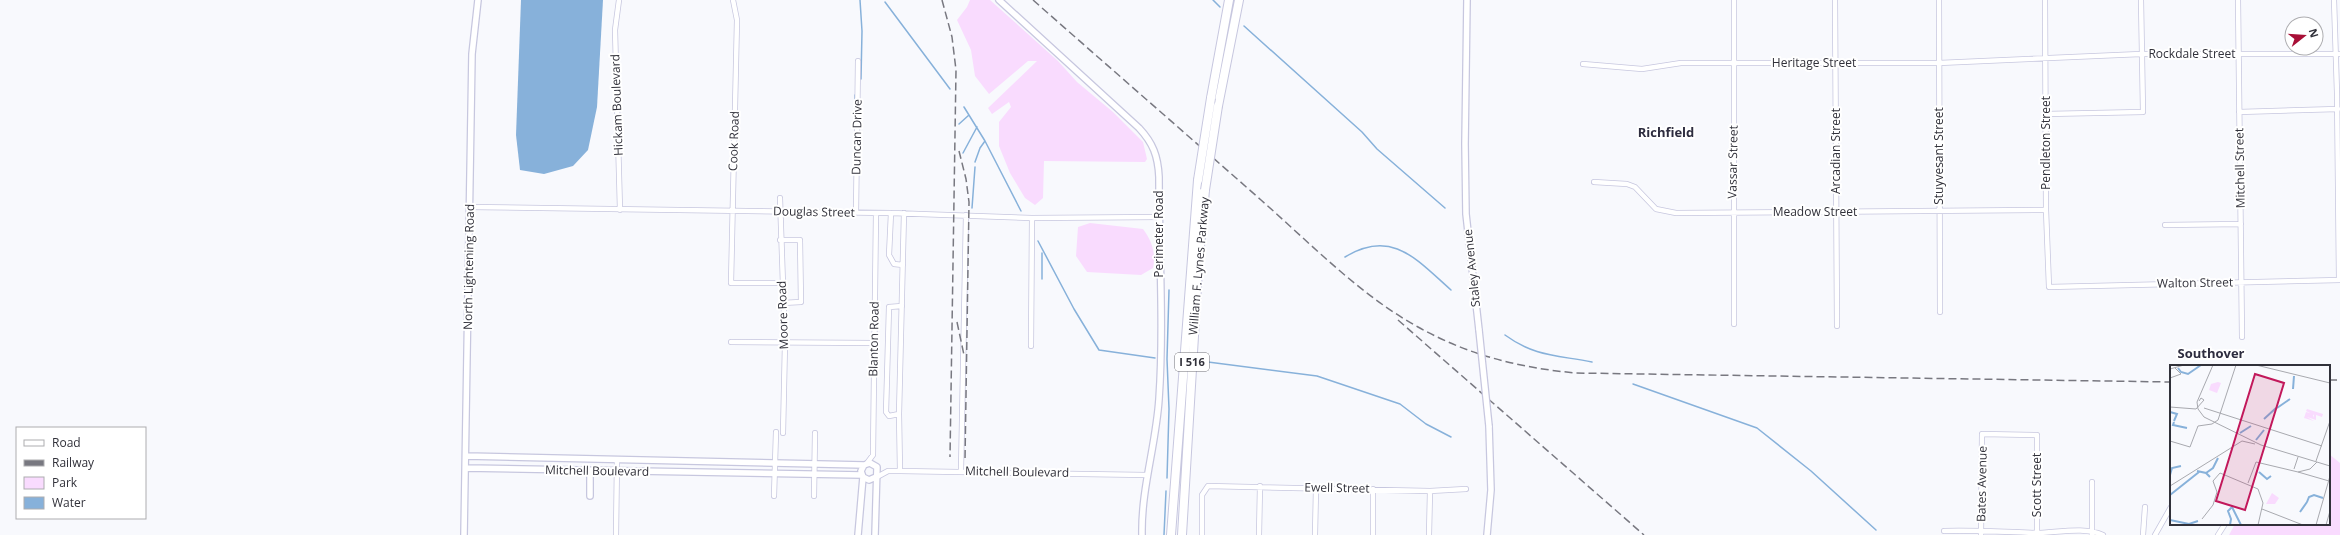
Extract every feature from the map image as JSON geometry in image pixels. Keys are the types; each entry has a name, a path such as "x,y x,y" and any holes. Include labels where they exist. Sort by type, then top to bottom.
{"highway":[{"name":"William F. Lynes Parkway","path":"1171,535 1198,180 1229,0"},
{"name":"William F. Lynes Parkway","path":"1182,535 1198,270 1205,190 1218,106 1239,0"}],"street":[{"name":"North Lightening Road","path":"464,535 473,41 478,0"},
{"name":"Hickam Boulevard","path":"619,0 615,30 620,210"},
{"name":"Cook Road","path":"733,0 737,20 731,283 781,282"},
{"name":"Perimeter Road","path":"998,0 1148,138 1157,157 1160,383 1157,418 1147,475 1142,535"},
{"name":"Staley Avenue","path":"1467,0 1465,144 1466,214 1489,426 1491,490 1487,535"},
{"name":"Vassar Street","path":"1734,0 1734,324"},
{"name":"Arcadian Street","path":"1835,0 1837,326"},
{"name":"Stuyvesant Street","path":"1939,0 1940,312"},
{"name":"Pendleton Street","path":"2045,0 2046,210 2049,287"},
{"path":"2046,114 2143,112 2141,0"},
{"name":"Mitchell Street","path":"2238,0 2242,337"},
{"path":"2334,0 2338,54 2340,280"},
{"name":"Rockdale Street","path":"2045,59 2141,54 2338,54"},
{"name":"Heritage Street","path":"1583,64 1642,69 1681,63 1939,63 2045,59"},
{"name":"Duncan Drive","path":"856,213 858,61"},
{"path":"2240,112 2338,109"},
{"name":"Meadow Street","path":"1594,182 1627,184 1635,187 1656,209 1676,213 2046,210"},
{"name":"Moore Road","path":"780,198 781,282 784,343 783,433"},
{"name":"Douglas Street","path":"469,207 732,212 780,211 891,213 1032,218 1159,218"},
{"name":"Blanton Road","path":"876,213 873,343 873,455 877,466"},
{"path":"891,213 889,255 894,264 903,265"},
{"path":"900,470 899,414 904,214"},
{"path":"961,471 966,215"},
{"path":"1031,346 1032,218"},
{"path":"2165,226 2241,224"},
{"path":"780,240 800,240 801,302 782,304"},
{"name":"Walton Street","path":"2049,287 2340,280"},
{"path":"899,414 888,416 886,412 889,307 902,306"},
{"path":"730,342 873,343"},
{"path":"774,496 776,432"},
{"path":"814,496 815,433"},
{"name":"Scott Street","path":"1982,434 2037,435 2037,534"},
{"name":"Bates Avenue","path":"1981,533 1982,434"},
{"path":"858,535 862,476 861,471 873,455"},
{"name":"Mitchell Boulevard","path":"466,456 866,464"},
{"path":"512,458 512,469"},
{"path":"616,535 617,460"},
{"path":"729,462 729,473"},
{"path":"866,464 877,466 876,535"},
{"name":"Mitchell Boulevard","path":"877,466 888,471"},
{"name":"Mitchell Boulevard","path":"466,468 862,476"},
{"name":"Mitchell Boulevard","path":"876,477 888,471 900,470 1147,475"},
{"path":"590,471 590,496"},
{"path":"851,475 858,483 860,490"},
{"path":"862,476 869,480 876,477"},
{"path":"2092,482 2092,533"},
{"name":"Ewell Street","path":"1202,535 1202,495 1208,486 1430,491 1466,489"},
{"path":"1260,486 1260,535"},
{"path":"1316,488 1316,535"},
{"path":"1373,489 1373,535"},
{"path":"1430,491 1430,535"},
{"path":"2143,535 2145,507"},
{"path":"2155,535 2170,509"},
{"path":"2218,535 2224,525"},
{"path":"1944,531 2037,534 2092,533 2103,535"}],"green space":[{"path":"970,0 990,0 1058,61 1077,82 1113,112 1143,142 1147,159 1145,162 1044,161 1043,198 1035,205 1025,198 1010,173 999,146 999,122 1011,107 1009,102 992,114 988,108 1037,61 1028,61 989,94 975,76 971,50 957,20 967,7"},
{"path":"1090,223 1143,229 1149,238 1154,252 1153,268 1141,275 1087,272 1076,256 1078,227"},
{"path":"2330,455 2340,463 2340,535 2229,535 2234,525 2330,525"}],"water":[{"path":"521,0 603,0 597,107 588,150 573,166 544,174 520,170 516,135"}],"waterway":[{"path":"860,0 862,31 861,79"},
{"path":"1213,0 1220,7"},
{"path":"885,2 950,89"},
{"path":"1244,26 1362,132 1377,149 1445,208"},
{"path":"855,95 855,116"},
{"path":"964,107 985,141 1021,211"},
{"path":"959,124 969,115"},
{"path":"963,153 977,127"},
{"path":"975,162 980,148 985,141"},
{"path":"972,208 975,167"},
{"path":"1038,241 1074,309 1099,350 1155,358"},
{"path":"1345,257 1362,249 1377,246 1390,247 1403,251 1427,268 1451,290"},
{"path":"1042,253 1042,279"},
{"path":"1167,478 1169,409 1167,359 1169,290"},
{"path":"1505,335 1526,348 1547,354 1592,362"},
{"path":"1208,362 1317,376 1400,404 1426,424 1451,437"},
{"path":"1633,384 1757,428 1811,471 1876,530"},
{"path":"1164,535 1166,491"}],"railway":[{"path":"942,0 952,37 956,70 950,457"},
{"path":"1033,0 1261,200 1336,268 1376,300 1418,327 1437,337 1475,353 1535,368 1576,373 2170,382"},
{"path":"959,151 966,179 969,202 965,460"},
{"path":"1398,320 1644,535"},
{"path":"957,322 964,355"},
{"path":"2330,380 2340,380"}],"district":[{"name":"Richfield","path":"1666,132"},
{"name":"Southover","path":"2211,353"}]}
